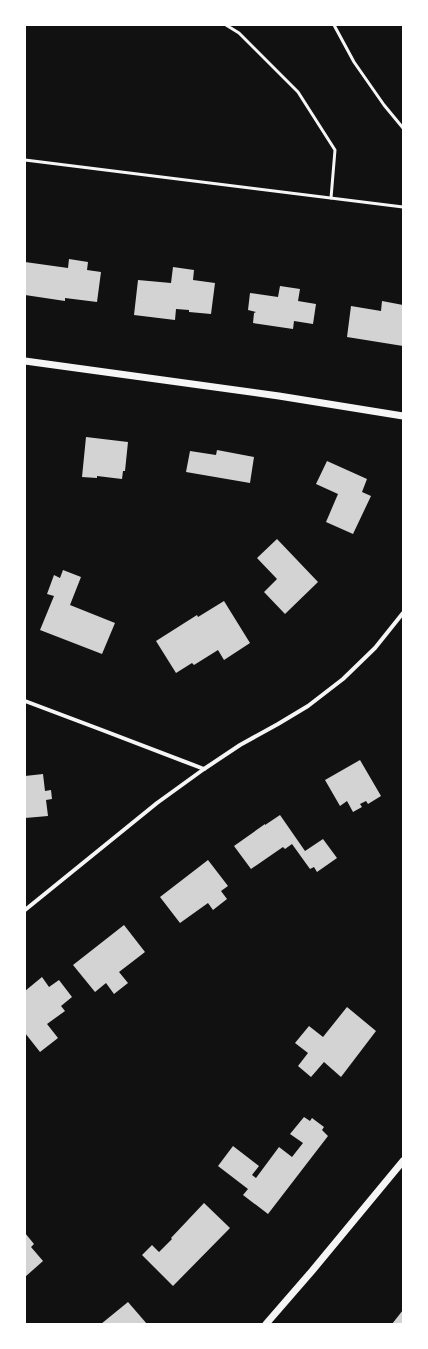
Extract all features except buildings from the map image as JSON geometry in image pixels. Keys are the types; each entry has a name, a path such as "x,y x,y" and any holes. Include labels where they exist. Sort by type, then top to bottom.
{"street":[{"path":"25,361 279,396 403,416"},
{"path":"25,910 157,803 204,769 240,745 308,706 343,678 375,648 403,613"},
{"path":"25,702 204,769"},
{"path":"266,1324 312,1271 403,1160"}],"lane":[{"path":"226,25 239,33 298,92 335,150 330,198"},
{"path":"334,25 354,62 384,105 403,128"},
{"path":"25,160 403,207"}]}
